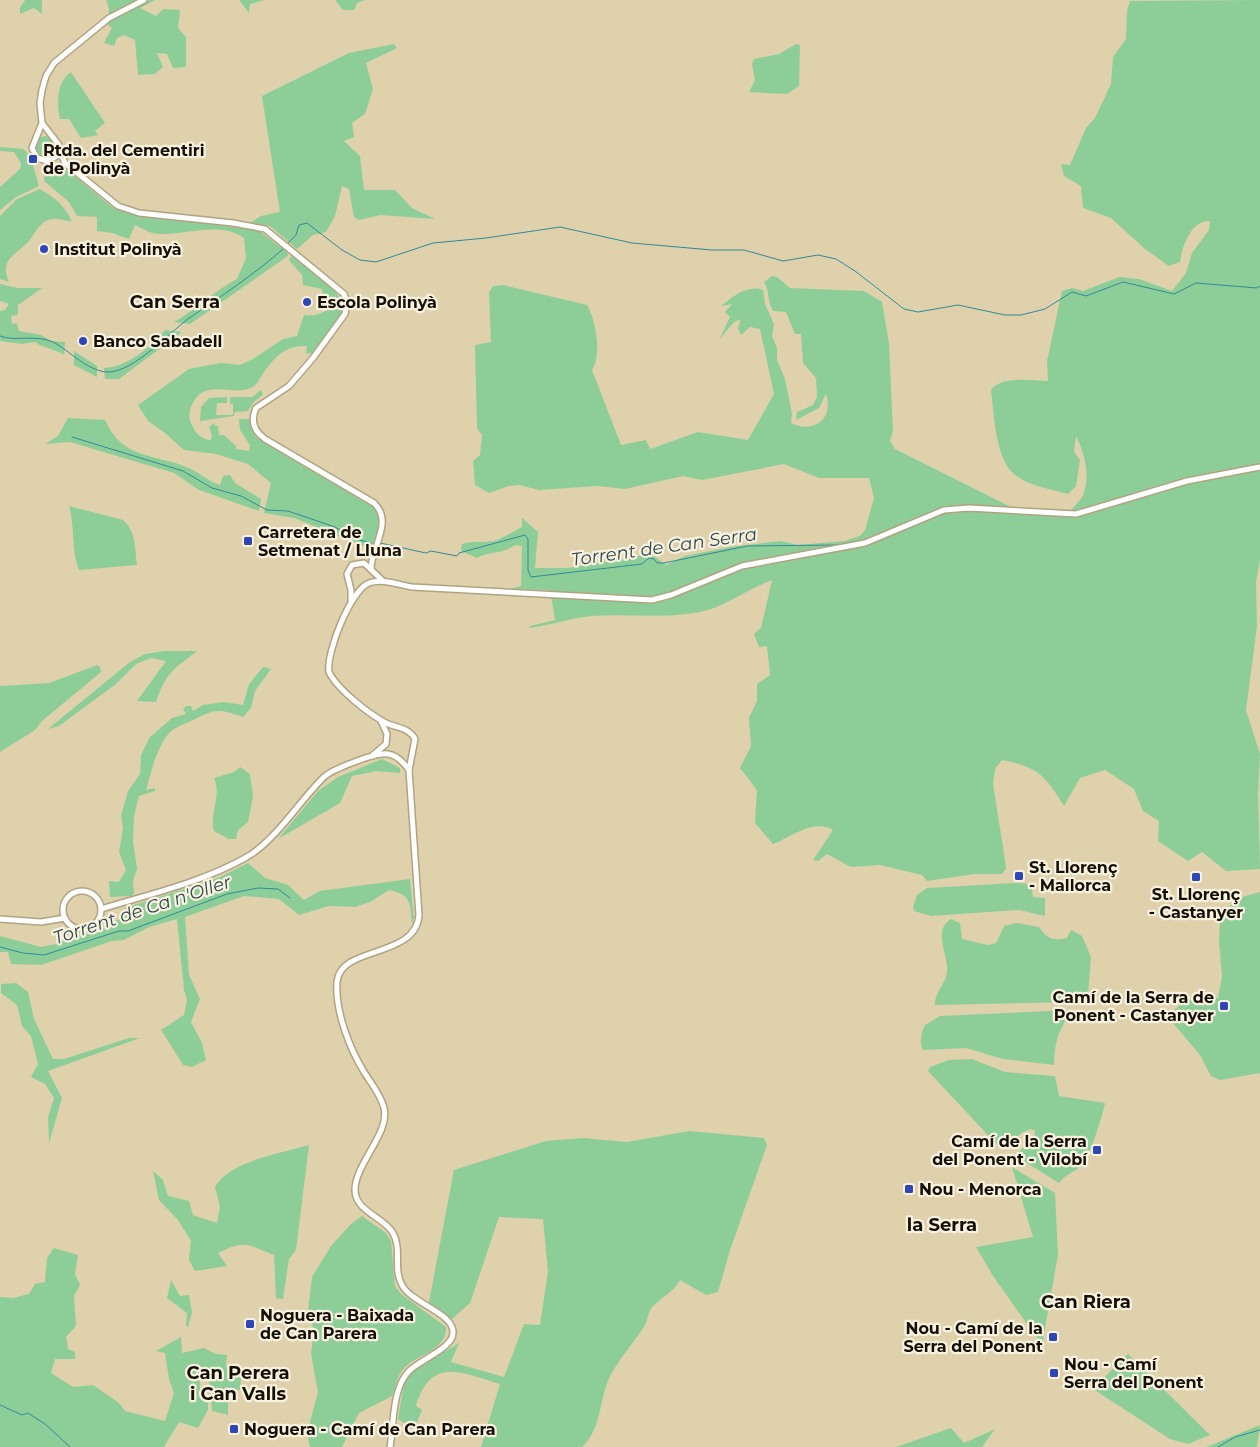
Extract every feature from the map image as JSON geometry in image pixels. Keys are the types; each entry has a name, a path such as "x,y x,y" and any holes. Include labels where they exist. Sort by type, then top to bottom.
{"main road":[{"path":"65,163 51,160 41,161 34,155 33,144 38,137 42,124 40,103 46,76 54,63 110,18 144,0"},
{"path":"42,124 58,142 59,150 65,163 112,203 130,211 233,223 265,230 342,291 347,305 342,318 297,378 256,408 253,424 256,432 265,439 377,506 384,520 374,549 369,583"},
{"path":"38,137 45,134 51,135"},
{"path":"51,160 57,156 59,150"},
{"path":"390,1447 402,1381 410,1370 450,1342 453,1329 445,1318 403,1288 399,1278 394,1235 389,1228 362,1205 356,1196 356,1181 382,1124 384,1110 380,1097 349,1045 337,985 339,974 345,967 376,950 406,940 417,928 419,915 409,770 415,744 414,736 406,730 398,729 381,720 339,686 329,672 329,656 350,603 362,587 369,583 383,581 412,587 652,600 671,595 742,566 865,543 944,510 969,508 1076,514 1187,481 1260,467"},
{"path":"350,603 350,583 347,574 349,568 361,562 374,549"},
{"path":"361,562 383,581"},
{"path":"350,583 362,587"},
{"path":"381,720 390,754"},
{"path":"371,756 386,741 392,731 398,729"},
{"path":"397,758 406,757 413,751"},
{"path":"101,909 202,878 247,857 278,829 326,775 371,756 390,754 409,770"},
{"path":"79,891 91,893 96,897 101,909 97,922 86,928 73,926 65,918 63,911 67,899 79,891"},
{"path":"0,919 41,922 65,918"}],"green space":[{"path":"25,0 42,0 42,14 34,8 20,14 20,8"},
{"path":"106,0 155,0 140,8 156,16 163,9 180,10 178,28 186,37 186,67 173,68 167,54 157,53 163,67 155,74 138,75 135,40 124,35 117,38 114,46 104,43 112,28 108,25 109,8"},
{"path":"239,0 265,0 250,4 249,13"},
{"path":"335,0 365,0 357,3 354,10 343,10"},
{"path":"1260,0 1260,560 1256,582 1257,626 1246,710 1260,754 1258,793 1260,869 1226,871 1202,852 1188,861 1158,841 1159,821 1143,811 1134,789 1105,770 1080,778 1064,806 1046,780 1039,774 1032,769 1002,760 995,769 993,784 1006,869 1002,874 975,874 927,881 922,875 880,865 851,867 827,854 818,861 813,860 833,830 818,826 802,830 773,844 755,823 757,790 740,768 751,746 749,718 757,701 757,684 770,675 767,646 759,647 754,634 761,628 772,580 721,605 699,612 669,615 592,616 529,628 530,626 555,620 550,590 511,589 521,586 522,546 515,545 504,551 477,558 461,551 462,544 500,539 522,527 522,518 538,532 535,568 568,568 651,554 666,565 685,556 730,547 781,541 798,545 845,541 860,536 865,530 874,498 869,478 819,478 784,464 702,480 683,476 625,489 597,486 539,490 519,485 509,486 489,493 475,485 473,461 480,455 482,435 477,428 475,345 491,342 489,293 493,286 503,285 587,305 597,338 597,355 592,370 621,445 646,440 650,449 698,432 748,440 774,394 760,329 750,327 741,335 738,328 741,319 734,322 719,340 730,317 725,312 732,304 721,306 740,292 752,289 763,290 765,304 774,324 772,336 777,348 777,360 785,379 792,414 791,423 807,427 820,422 825,417 827,411 826,394 819,408 796,420 797,412 813,405 817,397 816,378 803,363 801,334 795,334 786,312 773,311 764,282 772,276 777,277 790,288 864,291 882,302 889,344 893,431 890,441 895,449 1011,507 1071,511 1083,495 1086,480 1086,464 1076,436 1074,452 1080,460 1076,486 1068,494 1040,487 1020,478 1008,467 999,446 991,390 1003,382 1048,381 1047,361 1062,291 1072,288 1083,291 1119,277 1139,279 1172,291 1186,273 1192,253 1209,230 1210,221 1198,224 1193,229 1186,241 1180,262 1169,266 1145,249 1111,218 1083,208 1081,186 1064,176 1061,164 1070,165 1086,128 1095,118 1111,84 1113,57 1126,39 1127,10 1130,1"},
{"path":"394,44 397,48 366,63 373,89 365,114 352,123 354,137 344,141 360,156 364,190 395,190 412,208 435,219 380,215 359,220 354,217 349,189 342,186 335,216 326,232 313,235 297,249 270,226 251,222 261,216 280,212 262,96 349,53"},
{"path":"796,44 800,45 799,86 787,94 749,92 755,80 752,64 754,59 779,54"},
{"path":"71,72 105,123 95,131 98,135 81,138 69,119 60,119 58,100 60,87 66,76"},
{"path":"46,136 54,139 57,147 54,155 46,158 38,155 35,147 38,139"},
{"path":"0,147 23,149 30,155 39,186 16,197 0,210 0,187 20,169 21,163 14,152 0,151"},
{"path":"52,164 61,165 112,207 147,216 258,230 287,252 288,256 190,324 174,322 237,279 246,258 244,238 225,230 157,234 135,225 129,239 112,233 97,231 97,217 77,216 69,202 44,181 45,168"},
{"path":"40,189 59,202 72,222 55,219 44,222 28,242 9,260 6,269 9,282 0,279 0,216 17,199"},
{"path":"291,256 331,287 337,294 342,301 343,307 338,319 312,353 306,354 307,346 299,346 281,353 272,361 256,384 248,389 214,389 199,395 191,408 190,420 195,430 203,438 211,440 212,435 209,427 214,423 215,426 218,426 219,435 224,435 236,446 236,449 249,451 250,445 240,430 239,419 249,419 255,436 261,441 373,507 377,512 379,522 377,533 370,549 294,518 264,513 271,483 248,464 216,454 184,450 148,421 138,405 189,369 221,363 240,365 253,359 283,339 297,336 304,315 320,314 327,310 332,304 323,297 322,289 303,285 302,275 289,260"},
{"path":"0,284 18,288 42,288 18,305 18,315 11,316 12,324 17,323 19,331 41,335 51,341 65,342 64,355 35,342 22,344 0,341 0,311 5,310 9,304 0,301"},
{"path":"165,330 182,332 119,379 105,379 104,368 121,364 138,355"},
{"path":"74,351 97,366 97,377 74,365"},
{"path":"261,390 263,394 248,411 235,412 234,416 200,421 201,407 209,398 227,397 227,403 217,403 216,415 233,415 233,404 230,404 230,397 252,397"},
{"path":"68,418 105,420 112,433 130,449 186,467 220,485 223,476 230,475 235,483 261,499 259,511 199,490 174,473 70,442 45,444 58,436"},
{"path":"69,506 123,520 133,535 137,565 79,570 75,555"},
{"path":"164,651 197,651 171,672 163,684 156,702 137,701 166,661 151,658 136,664 116,684 59,726 48,729 130,662 145,654"},
{"path":"97,665 100,667 101,672 42,721 35,730 0,752 0,686 49,683"},
{"path":"263,667 271,669 255,691 251,708 243,717 221,711 211,712 177,727 170,732 161,744 146,790 155,788 155,791 139,796 134,816 133,841 137,869 133,881 134,893 132,896 110,897 109,881 119,882 126,870 119,852 123,828 121,816 128,791 140,774 141,755 150,737 172,718 186,714 183,709 186,706 191,706 193,711 203,705 224,702 243,705 249,684"},
{"path":"382,759 400,768 400,773 376,771 352,776 340,803 278,839 318,791 338,777"},
{"path":"240,767 250,774 253,796 248,822 238,830 236,839 229,839 214,831 213,818 217,791 214,778 234,772"},
{"path":"248,863 265,878 288,885 304,900 320,891 410,879 414,918 412,924 410,905 406,897 389,890 370,902 355,907 329,906 299,915 279,899 244,896 185,917 189,975 200,999 191,1022 202,1043 206,1060 192,1067 183,1065 161,1030 184,1015 187,1000 184,990 177,919 149,927 124,940 112,941 41,965 11,964 8,952 0,952 0,936 41,947 56,944 71,936 96,933 124,916 125,908 218,878"},
{"path":"1014,883 1031,884 1033,897 1045,898 1045,916 1019,910 931,916 914,911 913,907 917,895 927,888"},
{"path":"1260,892 1260,1073 1220,1080 1211,1076 1200,1055 1168,1017 1179,1006 1190,1000 1218,998 1222,977 1219,940 1220,920 1235,899"},
{"path":"951,919 960,923 962,939 988,945 996,943 1004,926 1017,923 1039,927 1048,937 1053,939 1067,938 1071,930 1082,936 1091,957 1088,995 1078,1002 935,1005 936,996 945,981 947,972 942,936 943,930 945,924"},
{"path":"16,983 28,992 34,1019 53,1059 64,1059 129,1038 140,1038 48,1071 62,1098 49,1143 48,1117 54,1098 45,1084 31,1077 38,1064 31,1036 22,1026 17,1005 1,993 1,984"},
{"path":"1071,1010 1058,1036 1054,1065 1003,1059 966,1048 923,1050 921,1044 922,1031 925,1025 940,1016"},
{"path":"972,1059 1005,1072 1055,1076 1059,1096 1105,1103 1092,1146 1081,1166 1059,1183 1014,1155 1034,1140 1035,1131 1031,1129 1023,1132 1001,1149 928,1071 930,1067 949,1060"},
{"path":"689,1131 764,1138 767,1145 730,1250 718,1292 706,1295 680,1280 673,1289 653,1306 645,1325 610,1376 597,1423 582,1447 481,1447 500,1384 461,1373 449,1372 439,1374 430,1380 422,1390 416,1406 422,1410 414,1430 398,1419 404,1382 415,1370 459,1343 451,1362 504,1377 524,1324 540,1325 548,1272 543,1219 499,1217 470,1303 452,1319 429,1302 454,1170 546,1141 583,1138 627,1142"},
{"path":"309,1145 296,1250 289,1259 283,1299 276,1298 274,1255 252,1246 235,1246 218,1253 227,1266 195,1271 189,1260 191,1241 178,1220 159,1200 153,1171 163,1180 168,1196 189,1201 193,1215 217,1223 220,1206 215,1187 222,1178 244,1164 257,1159"},
{"path":"1012,1167 1055,1193 1058,1255 1042,1345 993,1276 976,1247 1033,1237"},
{"path":"362,1216 386,1233 391,1241 395,1286 401,1294 446,1327 445,1335 437,1346 405,1367 392,1396 359,1413 342,1447 310,1447 307,1433 318,1392 311,1354 314,1330 308,1311 312,1277 331,1246 351,1224"},
{"path":"54,1248 78,1255 75,1274 80,1285 74,1296 76,1326 66,1337 68,1349 75,1352 75,1359 55,1359 51,1373 73,1387 93,1385 119,1403 125,1411 165,1421 174,1393 169,1379 165,1353 156,1351 181,1337 182,1353 204,1348 216,1354 227,1355 226,1367 242,1368 240,1390 228,1389 228,1415 212,1411 209,1379 199,1376 201,1397 208,1399 208,1410 198,1428 179,1422 164,1447 0,1447 0,1297 13,1298 29,1294 35,1284 45,1282 47,1258"},
{"path":"171,1280 180,1296 189,1295 192,1312 188,1327 186,1326 187,1313 167,1298"},
{"path":"1128,1354 1210,1435 1188,1444 1170,1439 1093,1389"},
{"path":"1260,1425 1257,1447 1206,1447 1209,1446"},
{"path":"951,1428 964,1443 995,1429 982,1447 896,1447"}],"waterway":[{"path":"288,243 296,235 299,225 307,223 342,250 360,260 376,262 433,243 486,238 560,227 632,243 712,250 744,250 783,261 818,255 836,259 855,271 904,309 918,312 958,305 1005,315 1021,315 1045,309 1072,292 1086,296 1123,282 1174,294 1196,283 1257,288 1260,286"},
{"path":"0,336 46,340 53,342 94,369 110,372 120,370 151,350 188,319 249,276 284,248"},
{"name":"Torrent de Can Serra","path":"72,437 183,471 212,488 241,496 267,510 288,511 335,527 355,539 372,543"},
{"name":"Torrent de Can Serra","path":"380,543 426,553 431,551 457,556 459,553 525,535 528,539 528,570 531,577 642,564 649,558 654,559 657,563 664,563 747,546 841,545"},
{"name":"Torrent de Ca n'Oller","path":"0,947 23,953 44,955 119,931 128,931 227,894 258,888 278,889 290,898"},
{"path":"0,1405 22,1415 28,1413 45,1424 70,1447"},
{"path":"1218,1447 1235,1437 1260,1430"}],"place":[{"name":"Rtda. del Cementiri de Polinyà","path":"33,159"},
{"name":"Institut Polinyà","path":"44,249"},
{"name":"Escola Polinyà","path":"307,302"},
{"name":"Banco Sabadell","path":"83,341"},
{"name":"Carretera de Setmenat / Lluna","path":"248,541"},
{"name":"St. Llorenç - Mallorca","path":"1019,876"},
{"name":"St. Llorenç - Castanyer","path":"1196,877"},
{"name":"Camí de la Serra de Ponent - Castanyer","path":"1224,1006"},
{"name":"Camí de la Serra del Ponent - Vilobí","path":"1097,1150"},
{"name":"Nou - Menorca","path":"909,1189"},
{"name":"Noguera - Baixada de Can Parera","path":"250,1324"},
{"name":"Nou - Camí de la Serra del Ponent","path":"1053,1337"},
{"name":"Nou - Camí Serra del Ponent","path":"1054,1373"},
{"name":"Noguera - Camí de Can Parera","path":"234,1429"}],"district":[{"name":"Can Serra","path":"175,302"},
{"name":"la Serra","path":"942,1225"},
{"name":"Can Riera","path":"1086,1302"},
{"name":"Can Perera i Can Valls","path":"238,1384"}]}
